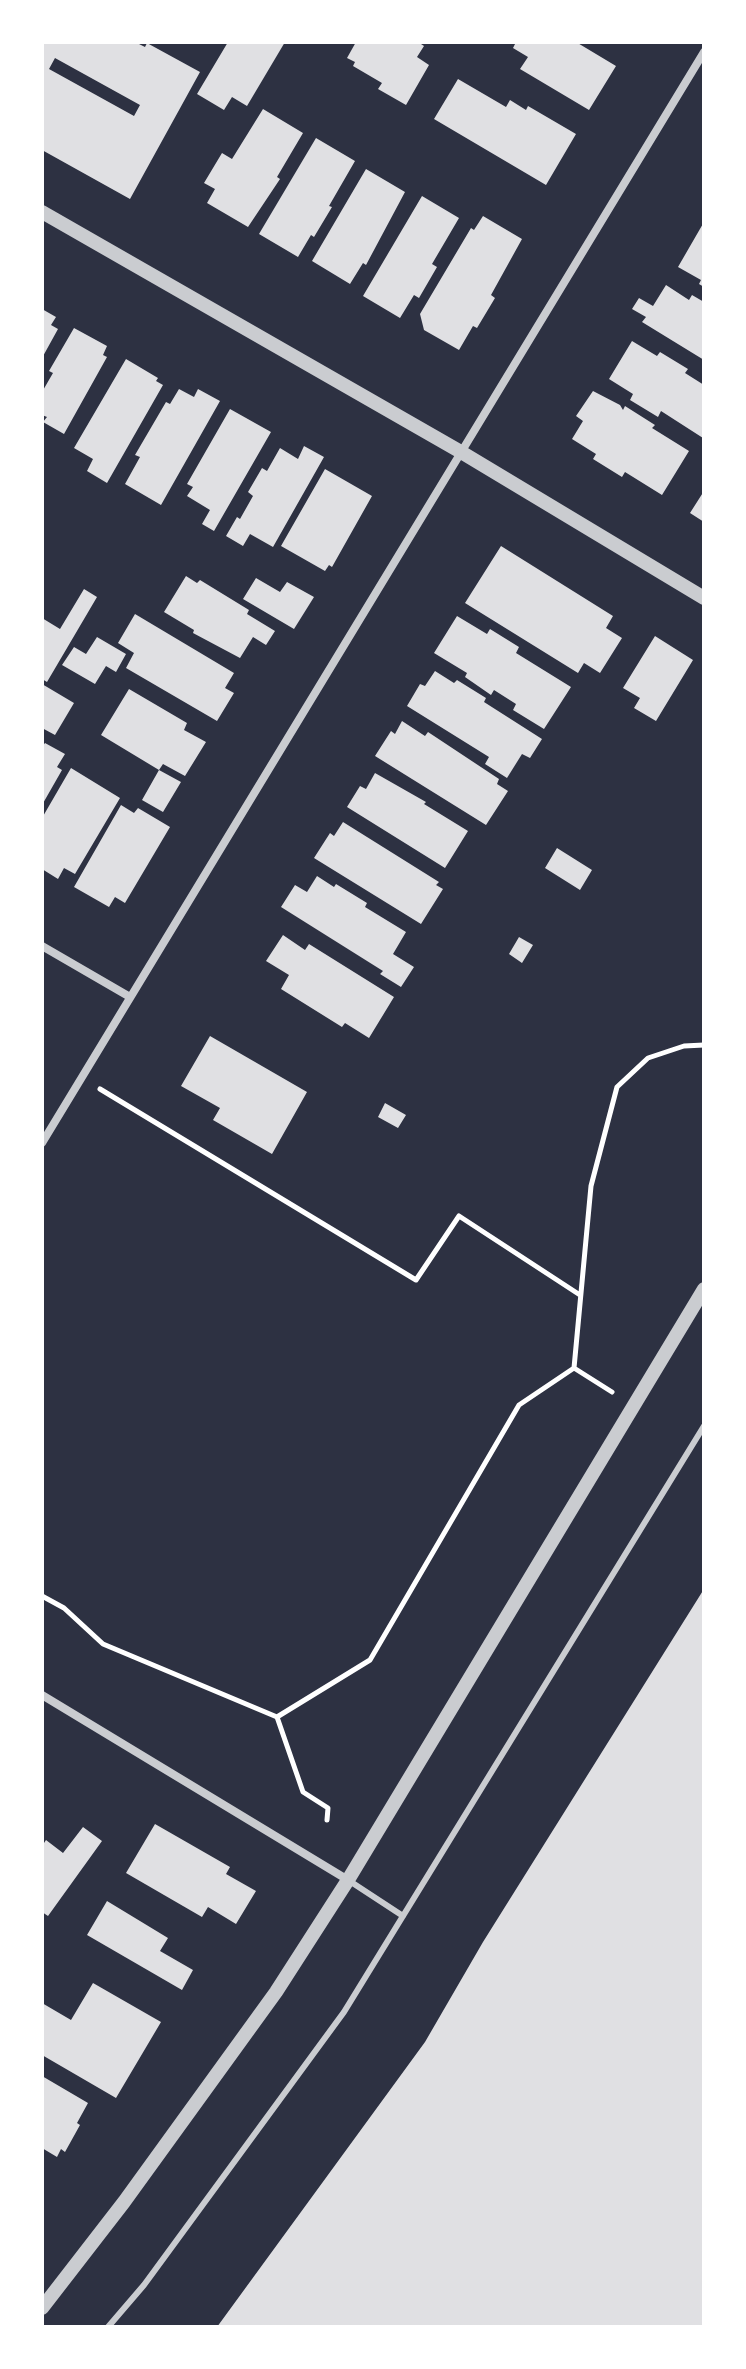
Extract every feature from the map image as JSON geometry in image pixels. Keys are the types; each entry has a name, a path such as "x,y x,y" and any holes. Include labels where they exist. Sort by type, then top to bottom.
{"street":[{"path":"42,1143 704,52"},
{"path":"42,212 461,452 704,598"},
{"path":"42,946 130,997"},
{"path":"42,2308 238,2047 348,1880 704,1289"},
{"path":"42,1695 348,1880"}],"lane":[{"path":"108,2327 144,2285 344,2012 704,1426"},
{"path":"348,1880 403,1916"}],"path":[{"path":"574,1368 591,1186 617,1087 648,1058 684,1046 704,1045"},
{"path":"81,1078 416,1280 459,1216 580,1295"},
{"path":"574,1368 635,1406"},
{"path":"277,1717 370,1660 519,1405 574,1368"},
{"path":"42,1596 64,1608 103,1644 277,1717 303,1792 328,1808 327,1820"}],"building":[{"path":"42,42 135,42 145,47 147,43 200,72 130,199 42,150","holes":["55,58 140,105 134,116 49,69"]},
{"path":"228,42 285,42 247,106 232,97 224,110 197,94"},
{"path":"356,42 418,42 424,46 417,57 429,65 406,105 378,89 382,83 353,66 355,62 347,58"},
{"path":"516,42 576,42 616,66 589,110 520,69 528,57 513,48"},
{"path":"458,79 506,107 510,100 526,110 528,106 576,134 546,185 434,119"},
{"path":"263,109 303,133 277,177 280,179 248,227 207,203 215,189 204,183 222,153 232,159"},
{"path":"316,138 355,161 329,206 332,207 298,257 259,234"},
{"path":"366,169 405,192 366,265 363,263 350,284 312,261"},
{"path":"422,196 459,218 432,264 437,267 419,298 414,295 400,318 363,296"},
{"path":"483,216 522,239 491,295 495,298 459,350 424,330 420,314 471,228 474,230"},
{"path":"704,222 704,287 699,284 701,280 678,267"},
{"path":"666,285 689,300 692,295 704,302 704,360 642,322 646,317 632,309 639,298 653,306"},
{"path":"42,309 56,317 51,325 58,329 42,358"},
{"path":"74,328 107,346 103,355 107,357 64,434 43,422 47,417 42,415 42,392 53,373 49,371"},
{"path":"632,341 657,356 660,352 688,369 685,373 704,385 703,438 661,411 658,417 630,400 633,394 609,379"},
{"path":"126,359 158,378 156,381 163,385 107,483 87,471 93,459 74,448"},
{"path":"179,389 194,397 198,389 220,401 161,505 125,484 140,457 135,455 166,402 170,404"},
{"path":"593,391 620,405 623,410 625,406 655,425 652,428 689,451 662,495 625,472 622,477 593,459 596,454 572,439 583,421 576,416"},
{"path":"230,409 271,432 214,531 202,524 210,510 187,496 193,487 187,484"},
{"path":"304,446 324,457 273,547 250,534 243,546 226,536 253,496 248,492 262,468 267,471 280,448 298,459"},
{"path":"325,469 372,496 332,567 329,565 325,571 281,546"},
{"path":"704,491 704,522 690,513"},
{"path":"501,546 613,616 606,628 622,638 600,673 584,663 578,673 465,603"},
{"path":"186,576 197,583 200,580 249,610 247,614 275,631 266,645 253,637 240,658 193,633 194,630 164,612"},
{"path":"256,578 280,592 287,582 314,597 294,629 243,599"},
{"path":"84,589 97,597 47,682 42,679 42,618 60,629"},
{"path":"135,614 234,673 225,688 234,693 217,721 126,668 134,653 118,643"},
{"path":"457,616 487,634 490,629 519,647 516,653 571,687 544,729 513,710 516,704 494,690 491,695 465,677 467,673 434,653"},
{"path":"655,636 693,660 656,721 634,708 640,698 623,688"},
{"path":"97,637 126,654 116,672 106,666 95,684 62,665 74,647 86,654"},
{"path":"435,671 486,698 484,702 542,739 530,758 522,754 507,778 485,764 489,757 407,706 420,684 425,686"},
{"path":"42,684 74,703 55,735 42,728"},
{"path":"129,689 187,723 184,730 206,742 185,776 163,764 159,770 101,735"},
{"path":"402,721 425,736 428,732 499,779 497,784 508,791 486,825 375,756 391,731 395,734"},
{"path":"45,743 65,754 57,767 62,770 42,805 42,747"},
{"path":"71,768 120,798 75,874 64,868 58,879 42,869 42,818"},
{"path":"159,770 181,782 163,812 142,800"},
{"path":"375,773 468,831 445,868 347,807 360,786 366,789"},
{"path":"121,805 134,813 138,808 170,827 125,903 115,897 109,907 74,887"},
{"path":"343,822 439,882 436,885 443,889 421,924 314,858 330,833 334,836"},
{"path":"557,848 592,870 580,890 545,868"},
{"path":"317,876 367,903 365,907 406,932 393,954 414,967 401,987 380,974 383,971 281,907 295,885 307,892"},
{"path":"283,935 305,950 309,944 394,997 369,1038 345,1023 342,1027 281,989 289,975 266,961"},
{"path":"519,937 533,945 522,963 509,954"},
{"path":"210,1036 307,1092 272,1154 213,1120 220,1108 181,1086"},
{"path":"385,1103 406,1115 398,1128 378,1117"},
{"path":"704,1589 704,2327 217,2327 425,2042 483,1942"},
{"path":"155,1824 230,1867 226,1874 256,1891 236,1924 208,1907 202,1917 126,1873"},
{"path":"83,1827 102,1841 48,1916 42,1912 42,1846 46,1840 63,1853"},
{"path":"107,1901 168,1938 160,1951 193,1970 182,1990 87,1935"},
{"path":"93,1983 161,2022 116,2098 42,2055 42,2003 71,2020"},
{"path":"42,2076 88,2103 65,2152 61,2149 57,2157 42,2148"}]}
